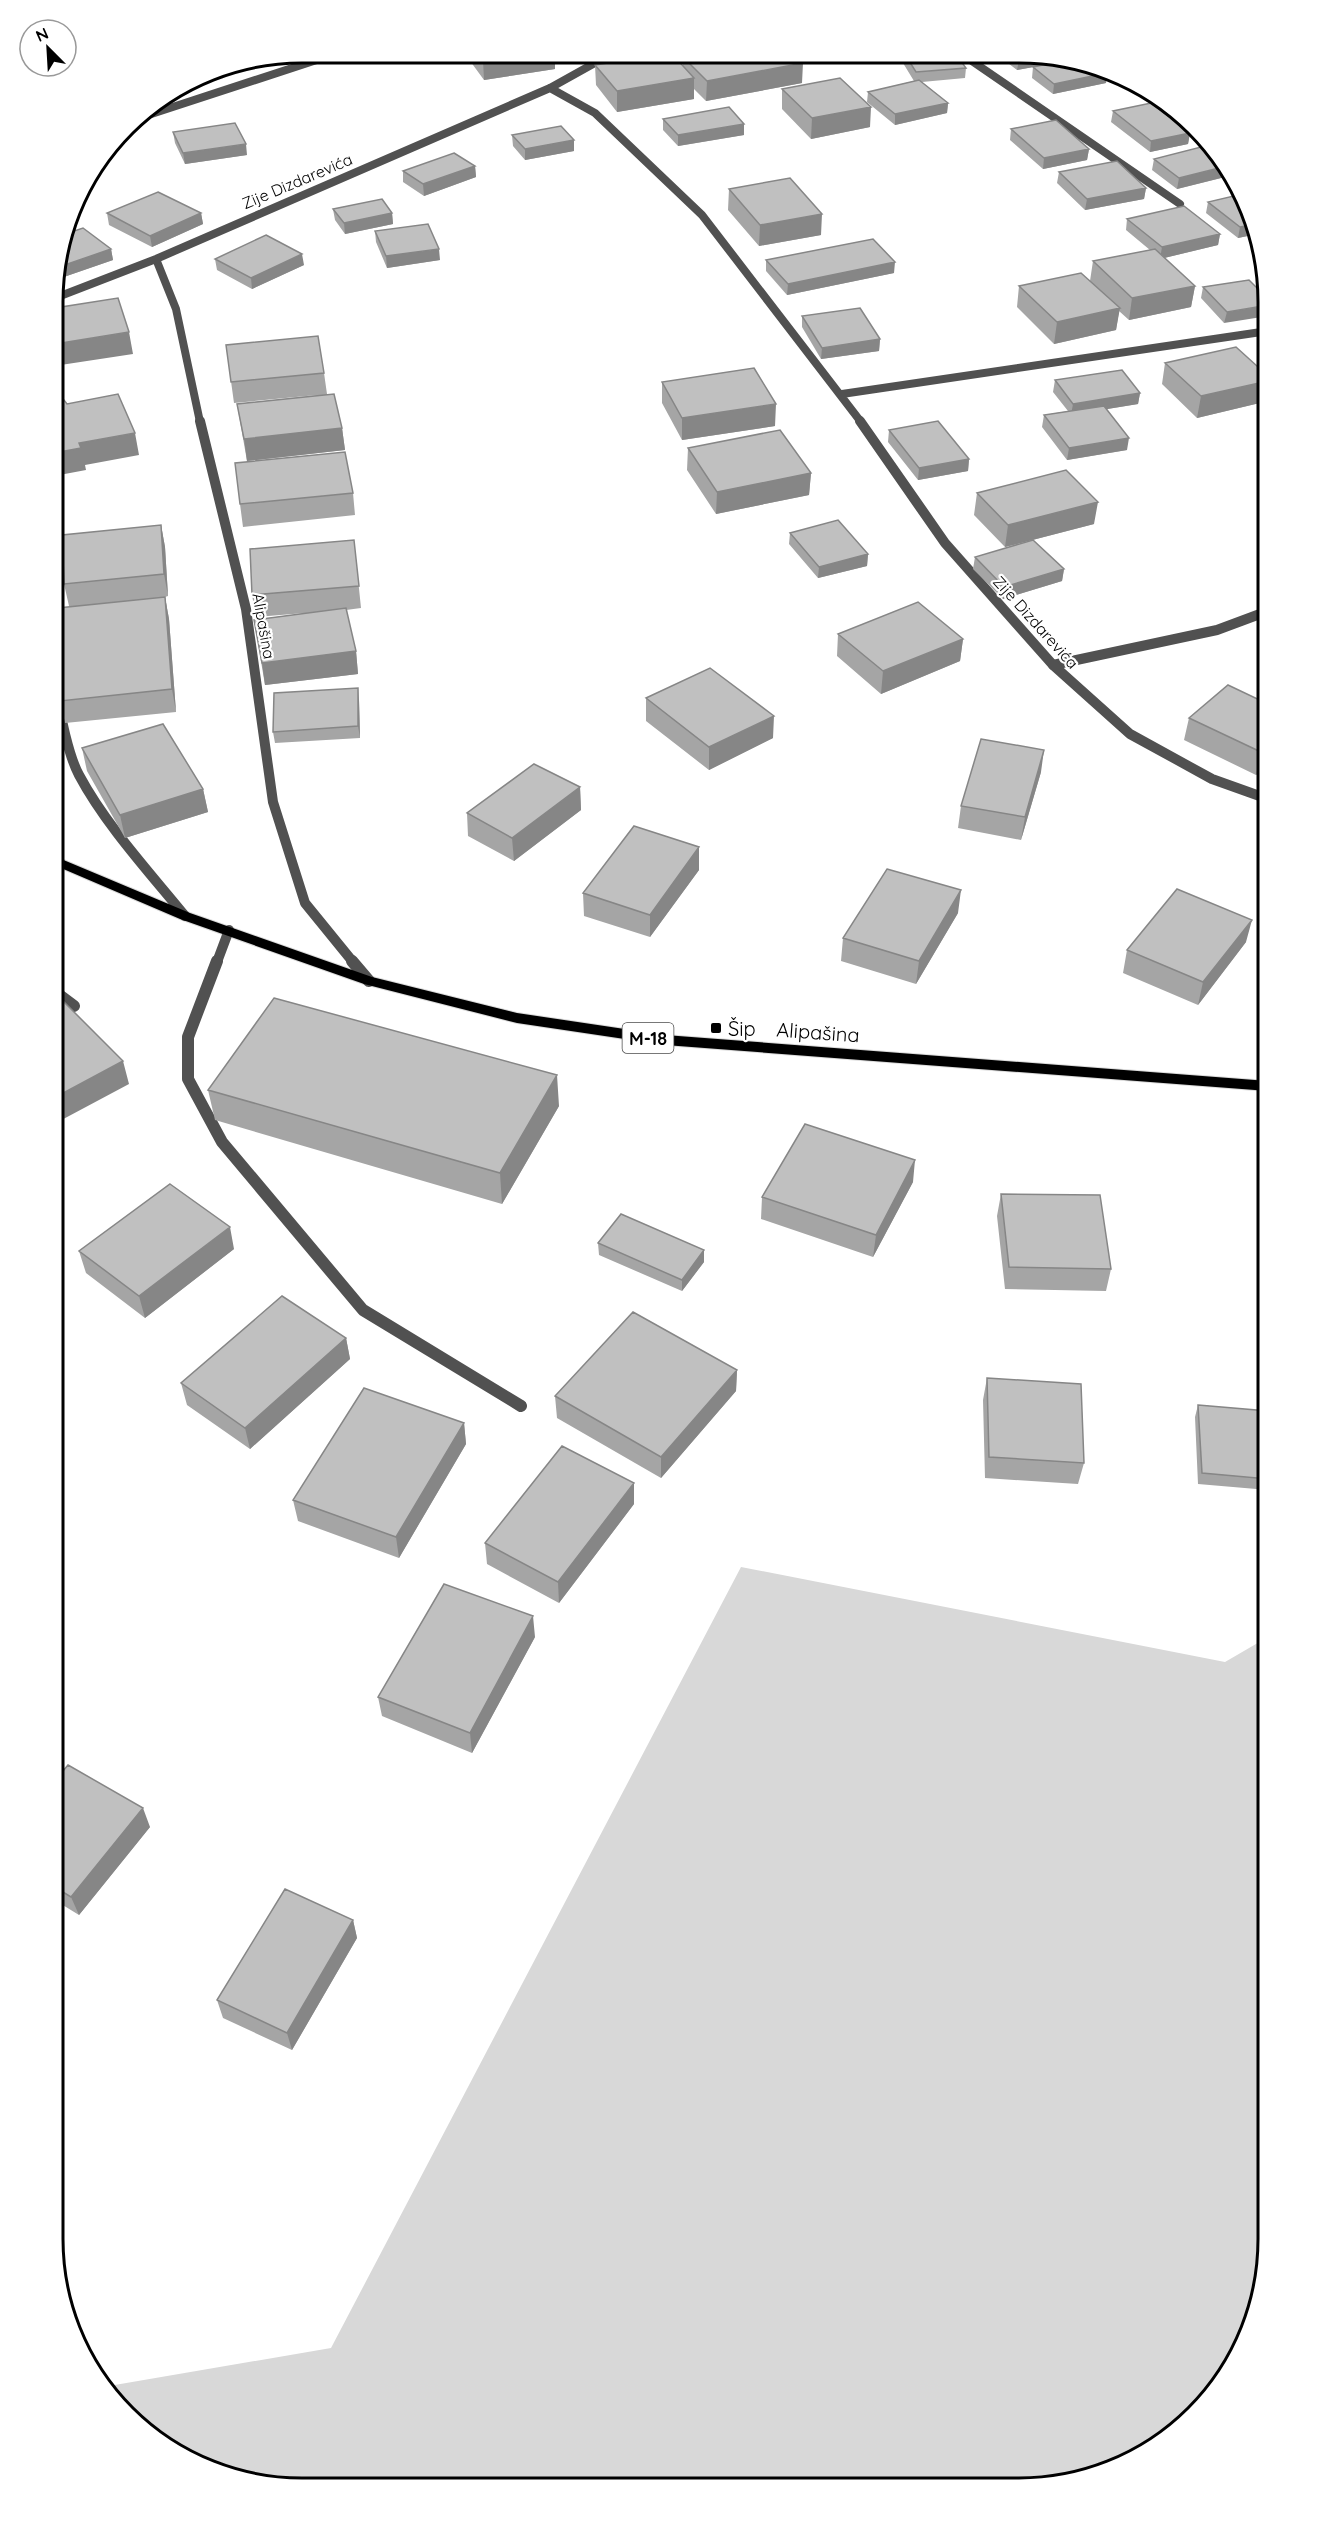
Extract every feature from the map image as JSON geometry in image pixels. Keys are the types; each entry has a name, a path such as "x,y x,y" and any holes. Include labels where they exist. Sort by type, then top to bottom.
{"main road":[{"name":"Alipašina","path":"63,864 185,916 369,981 518,1018 665,1040 1258,1085"}],"street":[{"path":"157,112 307,63"},
{"name":"Zije Dizdarevića","path":"63,295 156,259 550,88 596,63"},
{"path":"975,63 1180,204"},
{"name":"Zije Dizdarevića","path":"550,88 595,113 702,214 842,394 945,543 1053,665 1130,734 1212,779 1258,796"},
{"name":"Alipašina","path":"156,259 176,309 192,390 246,609 273,802 305,903 369,981"},
{"path":"842,394 1258,333"},
{"path":"1053,665 1122,648 1181,638 1258,616"},
{"path":"63,723 78,774 115,829 185,916"},
{"path":"229,930 188,1037 188,1079 222,1142 363,1310 521,1406"},
{"path":"63,998 74,1006"}],"shaded area":[{"path":"741,1567 1225,1662 1258,1643 1258,2239 1256,2270 1250,2301 1240,2330 1218,2372 1199,2397 1164,2429 1125,2453 1096,2465 1050,2476 1019,2478 302,2478 271,2476 240,2470 196,2453 169,2438 144,2419 113,2385 331,2348"}],"building":[{"path":"680,63 694,78 617,91 595,65"},
{"path":"689,63 803,63 707,81"},
{"path":"910,63 962,63 966,68 916,72"},
{"path":"1050,65 1095,76 1054,84 1033,67"},
{"path":"840,78 871,107 812,118 782,89"},
{"path":"919,80 948,103 895,114 868,92"},
{"path":"1151,103 1188,133 1151,141 1113,111"},
{"path":"729,107 744,124 678,135 663,119"},
{"path":"1056,120 1089,149 1044,158 1011,129"},
{"path":"235,123 246,144 183,153 173,132"},
{"path":"561,126 574,140 525,149 512,135"},
{"path":"1201,147 1218,168 1179,178 1154,159"},
{"path":"454,153 475,166 423,184 403,171"},
{"path":"1117,161 1146,188 1087,199 1059,172"},
{"path":"790,178 822,214 760,225 729,189"},
{"path":"158,192 201,213 150,236 107,213"},
{"path":"1233,196 1245,226 1240,227 1208,202"},
{"path":"382,199 392,213 344,223 333,209"},
{"path":"1184,206 1220,234 1162,247 1127,219"},
{"path":"428,224 439,249 386,256 375,231"},
{"path":"83,228 111,249 66,264 74,231"},
{"path":"266,235 302,254 251,278 215,259"},
{"path":"873,239 895,262 788,284 766,260"},
{"path":"1155,249 1195,286 1132,298 1093,261"},
{"path":"1081,273 1120,308 1057,322 1019,286"},
{"path":"1249,280 1257,288 1258,307 1227,312 1203,287"},
{"path":"118,298 129,332 63,343 63,307"},
{"path":"860,308 880,339 822,348 802,316"},
{"path":"318,336 324,373 231,382 226,345"},
{"path":"1236,347 1258,367 1258,383 1201,396 1165,363"},
{"path":"754,368 776,404 682,418 662,382"},
{"path":"1122,370 1140,393 1073,404 1055,380"},
{"path":"118,394 135,433 79,443 81,448 63,451 63,400 67,404"},
{"path":"334,394 342,428 244,439 237,404"},
{"path":"1104,406 1129,438 1069,448 1044,415"},
{"path":"938,421 969,459 919,468 889,430"},
{"path":"780,430 811,473 717,492 688,448"},
{"path":"345,452 353,493 240,504 235,463"},
{"path":"1066,470 1098,502 1008,525 977,493"},
{"path":"838,520 868,554 819,567 790,533"},
{"path":"161,525 164,574 64,584 63,535"},
{"path":"354,540 359,586 252,595 250,549"},
{"path":"1033,540 1064,569 1004,587 975,557"},
{"path":"165,597 172,689 63,701 63,607"},
{"path":"918,602 963,639 883,671 838,634"},
{"path":"346,608 356,651 262,663 254,620"},
{"path":"710,668 774,716 709,747 646,698"},
{"path":"1228,685 1258,699 1258,751 1189,718"},
{"path":"358,688 358,726 273,732 274,693"},
{"path":"163,724 203,789 120,815 82,748"},
{"path":"981,739 1044,750 1025,817 961,806"},
{"path":"534,764 580,787 512,838 467,813"},
{"path":"634,826 699,847 650,915 583,893"},
{"path":"887,869 961,890 919,961 843,938"},
{"path":"1177,889 1252,920 1203,982 1127,950"},
{"path":"274,998 557,1075 500,1173 208,1090"},
{"path":"63,1001 123,1061 63,1093"},
{"path":"805,1124 915,1160 876,1235 762,1197"},
{"path":"170,1184 230,1227 139,1296 79,1251"},
{"path":"1001,1194 1100,1195 1111,1269 1009,1267"},
{"path":"621,1214 704,1250 682,1280 598,1243"},
{"path":"282,1296 346,1338 245,1428 181,1383"},
{"path":"633,1312 737,1370 661,1457 555,1396"},
{"path":"987,1378 1081,1384 1084,1463 989,1457"},
{"path":"364,1388 464,1423 396,1537 293,1500"},
{"path":"1198,1405 1258,1410 1258,1478 1202,1473"},
{"path":"562,1446 634,1483 558,1582 485,1543"},
{"path":"444,1584 533,1616 470,1733 378,1697"},
{"path":"68,1765 143,1808 71,1897 63,1892 63,1771"},
{"path":"285,1889 353,1920 287,2033 217,2000"}],"place":[{"name":"Šip","path":"716,1028"}]}
